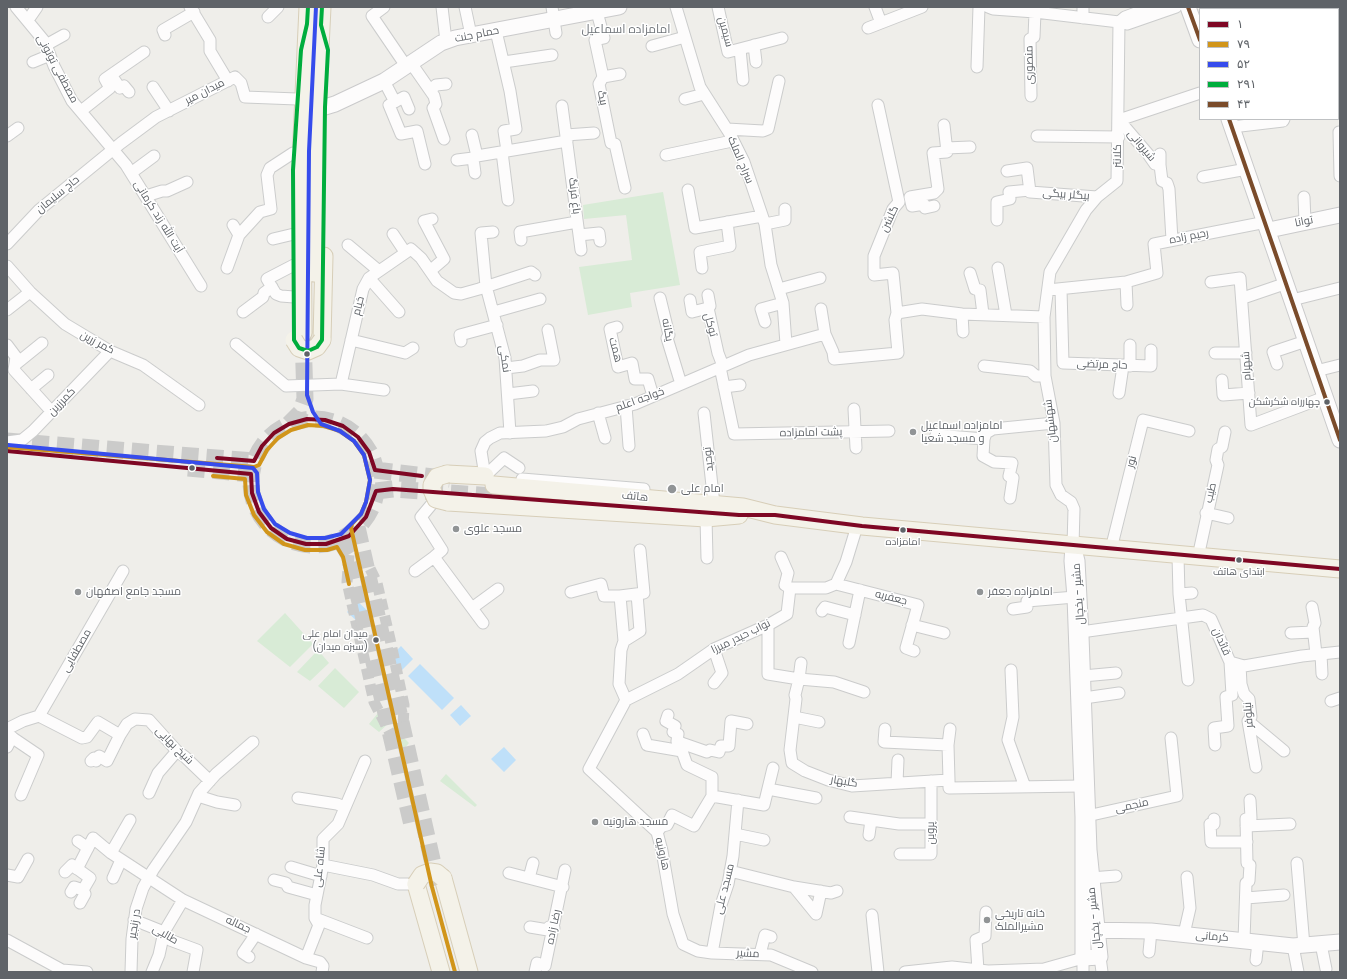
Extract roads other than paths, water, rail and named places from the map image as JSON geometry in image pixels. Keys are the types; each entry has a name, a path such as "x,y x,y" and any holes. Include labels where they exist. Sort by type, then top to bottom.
{"main road":[{"path":"308,7 314,25 328,50 308,336"},
{"path":"308,336 294,297 293,153 301,50 322,7"},
{"path":"308,336 302,138 314,25"},
{"path":"490,486 447,474 441,474 434,481 432,490 442,500 710,511 739,515"},
{"name":"هاتف","path":"490,486 710,511 743,506 775,515"},
{"name":"هاتف","path":"490,486 739,515 775,515 857,526 1178,556 1335,566"},
{"path":"431,884 441,972"},
{"path":"431,884 449,972"},
{"path":"431,884 461,972"},
{"path":"431,884 469,972"}],"street":[{"name":"مصطفی توتونی","path":"16,7 28,20 48,50 72,101 113,149"},
{"path":"28,20 37,7"},
{"path":"268,17 278,7"},
{"path":"384,7 372,16 408,64 431,90 436,104 433,108 444,139"},
{"path":"442,7 446,41"},
{"path":"465,7 471,35"},
{"name":"حمام جنت","path":"325,107 335,104 384,81 408,64 446,41 619,7"},
{"name":"سراج الملک","path":"676,7 700,87 727,129 744,162 764,220 771,265 783,303 786,344"},
{"name":"سیمین","path":"718,7 728,52 782,38"},
{"path":"875,7 881,23"},
{"path":"868,28 922,7"},
{"path":"977,67 979,7"},
{"path":"1119,22 1125,17 1152,7"},
{"path":"995,8 1035,12 1083,13 1127,24 1176,7"},
{"path":"1188,7 1199,37"},
{"path":"1193,7 1199,23"},
{"path":"165,35 163,30 192,9 210,40 210,51 228,81"},
{"name":"بیگ","path":"598,10 604,38 595,40 603,77 600,84 611,143 615,144 625,188"},
{"name":"منصوری","path":"1031,96 1030,39 1034,37 1035,12"},
{"name":"کلانتر","path":"1048,290 1050,272 1086,210 1097,197 1117,181 1119,120 1119,22"},
{"path":"496,31 504,62 516,129 504,131 504,152 508,200"},
{"path":"33,62 64,35"},
{"path":"652,46 684,37"},
{"path":"754,45 756,62"},
{"path":"740,49 742,80"},
{"path":"81,111 110,88 105,79 144,52"},
{"path":"504,62 552,55"},
{"path":"603,77 620,74"},
{"path":"111,75 120,88 124,86 129,92"},
{"name":"میدان میر","path":"113,149 156,117 235,77 241,83 245,97 297,99"},
{"path":"384,81 395,102"},
{"path":"727,129 763,131 768,129 779,81"},
{"path":"431,90 436,85 446,84"},
{"path":"152,87 169,110"},
{"path":"1119,120 1199,93"},
{"path":"685,99 704,94"},
{"path":"410,109 404,97 389,105 401,134 417,131 425,164"},
{"name":"گلشن","path":"825,334 833,352 834,359 898,353 895,320 897,313 893,274 874,275 874,256 893,209 899,202 878,105"},
{"name":"باغ فرنگ","path":"562,106 581,250"},
{"name":"شیروانی","path":"1119,120 1155,164 1160,160 1162,181 1167,183 1169,189 1172,240"},
{"path":"1233,123 1284,120"},
{"path":"1233,123 1247,169 1294,299 1306,341 1319,370 1325,397 1338,420"},
{"path":"1233,123 1319,370 1338,420 1340,440"},
{"path":"934,206 925,208 924,204 912,206 910,197 934,193 938,189 933,154 947,152 944,125"},
{"path":"7,136 18,128"},
{"path":"1339,132 1340,176"},
{"path":"457,160 504,152 594,133"},
{"path":"472,135 475,157 475,173"},
{"path":"1037,136 1118,137"},
{"path":"666,155 732,141"},
{"path":"946,148 970,147"},
{"name":"آیت الله زند کرمانی","path":"113,149 146,196 201,286"},
{"name":"حاج سلیمان","path":"7,244 39,210 113,149"},
{"path":"227,268 239,235 260,212 271,209 267,175 270,168 293,153"},
{"path":"131,173 154,156"},
{"name":"بیگلر بیگی","path":"1007,171 1027,168 1030,192 1097,197"},
{"path":"1203,177 1247,169"},
{"path":"146,196 167,191 187,182"},
{"path":"688,190 695,228 727,222 785,220 785,209"},
{"path":"997,220 997,202 1010,199 1009,192 1030,190"},
{"path":"1304,197 1305,222"},
{"path":"899,202 911,200"},
{"name":"توانا","path":"1269,227 1340,215"},
{"path":"430,271 449,258 424,221 432,219"},
{"path":"521,240 520,232 577,222"},
{"path":"702,268 700,252 730,246 727,222"},
{"path":"233,225 239,235"},
{"name":"رحیم زاده","path":"1048,290 1126,282 1157,273 1154,244 1172,240 1269,227"},
{"name":"نمکی","path":"493,232 480,233 486,286 505,358 510,434"},
{"path":"579,235 599,233 600,241"},
{"path":"273,239 294,234"},
{"path":"394,234 408,251 416,252 437,281 454,293 461,294 531,272 535,275"},
{"path":"348,245 379,271"},
{"name":"خیام","path":"341,384 363,289 370,278 408,251"},
{"path":"294,265 267,279 276,294 294,297"},
{"name":"کمر زرین","path":"7,266 30,292 65,324 110,351 142,365 199,405"},
{"path":"998,268 1006,315"},
{"path":"970,273 975,289 980,290 983,314"},
{"path":"370,278 399,312"},
{"path":"779,289 820,278"},
{"name":"شهرام","path":"1211,282 1240,278 1243,298 1251,425 1325,397"},
{"path":"1126,282 1127,305"},
{"path":"1243,298 1287,283"},
{"path":"243,312 263,297 264,293 272,287"},
{"path":"1294,299 1340,288"},
{"name":"حاج مرتضی","path":"1061,289 1063,363 1151,366 1151,350"},
{"name":"شهشهان","path":"1048,290 1044,318 1045,376 1054,423 1056,485 1061,495 1070,502 1074,508 1073,546"},
{"path":"7,310 30,292"},
{"path":"708,295 710,306 708,308"},
{"name":"یگانه","path":"660,298 669,335 667,338 681,384"},
{"path":"494,312 540,299"},
{"name":"توکل","path":"690,300 692,312 708,308 734,434"},
{"path":"765,322 761,309 783,303"},
{"path":"821,309 825,334"},
{"path":"897,313 922,309 962,314 1044,318"},
{"path":"962,314 963,332"},
{"path":"461,341 460,335 497,325"},
{"name":"همت","path":"617,327 610,329 618,367 632,363 635,379 648,379 653,396"},
{"path":"506,368 523,366 540,360 554,360 548,330"},
{"name":"خواجه اعلم","path":"490,486 481,451 485,442 500,434 546,431 563,427 578,419 626,406 653,396 749,355 825,334"},
{"path":"351,340 373,340 404,353 413,348"},
{"path":"1277,364 1273,352 1306,341"},
{"path":"16,364 42,343"},
{"path":"236,344 286,386 341,384 384,390"},
{"path":"7,345 16,357 14,370 52,412"},
{"path":"1119,393 1127,366 1130,345"},
{"name":"کمرزرین","path":"7,442 22,440 52,412 110,351"},
{"path":"1215,353 1246,353"},
{"path":"1319,370 1340,365"},
{"path":"984,366 1030,371 1036,376 1045,376"},
{"path":"31,389 48,375"},
{"path":"1222,380 1223,395 1249,393"},
{"path":"724,387 740,385"},
{"path":"508,394 533,391"},
{"path":"626,406 629,446"},
{"path":"854,409 856,448"},
{"path":"598,413 605,438"},
{"name":"توحید","path":"704,413 710,511"},
{"name":"نور","path":"1111,549 1143,420 1189,431"},
{"path":"1010,498 1013,478 1009,476 1012,463 994,462 983,456 984,439 986,434 993,429 1054,423"},
{"name":"پشت امامزاده","path":"734,434 889,431"},
{"name":"طیب","path":"1198,557 1206,513 1218,465 1216,460 1218,449 1222,447 1225,432"},
{"path":"936,435 984,439"},
{"path":"519,468 504,458 490,486 644,489"},
{"path":"415,571 442,550 421,517 442,500"},
{"path":"707,558 710,511"},
{"path":"1206,513 1228,518"},
{"path":"781,557 788,573 786,585 790,588 826,588 836,584 846,562 857,526"},
{"name":"مشیر - یخچال","path":"1073,546 1072,560 1075,598 1082,786 1090,930 1100,956 1083,965"},
{"name":"مشیر - یخچال","path":"1073,546 1077,561 1081,632 1087,816 1091,878 1090,930 1083,965"},
{"path":"571,592 601,584 604,596 644,593 640,550"},
{"path":"1178,556 1179,594 1188,680"},
{"path":"434,557 483,623"},
{"name":"مصطفایی","path":"39,716 123,571"},
{"name":"جعفریه","path":"836,584 918,605 906,648 914,651"},
{"name":"نواب حیدر میرزا","path":"626,700 678,674 714,649 768,625 787,614 790,588"},
{"path":"472,608 498,589"},
{"path":"849,643 860,590"},
{"path":"1179,594 1192,592"},
{"path":"624,641 640,631 638,594"},
{"path":"620,596 624,641 620,650 619,684 626,700"},
{"path":"1013,609 1027,607 1027,601 1075,598"},
{"path":"822,611 825,607 855,615"},
{"path":"1312,607 1315,623 1313,632 1322,674"},
{"name":"قائدان","path":"1081,632 1203,615 1211,619 1235,664 1244,666 1340,652"},
{"path":"768,625 768,674 799,679 834,682 864,692"},
{"path":"912,625 944,633"},
{"path":"1291,633 1313,632"},
{"path":"714,649 722,673 714,683"},
{"name":"گلبهار","path":"801,663 795,695 796,699 790,750 792,763 820,777 852,786 949,780"},
{"path":"1215,745 1214,728 1228,726 1226,697 1232,695 1235,664"},
{"name":"نیلوفر","path":"1235,664 1244,694 1249,699 1251,717 1248,722 1256,767"},
{"path":"1011,670 1013,717 1008,740 1025,787"},
{"path":"1083,676 1116,673"},
{"path":"1084,698 1119,693"},
{"name":"هارونیه","path":"626,700 589,769 657,832 674,914 683,944"},
{"path":"657,832 662,826 667,826 672,815 694,826 712,796 712,777 686,765 683,748 677,741 678,734 673,732 675,726 666,721 668,715"},
{"path":"7,747 9,733 23,721 39,716 82,738 87,737 98,722 120,735 107,761 99,756 96,760 94,758 91,761"},
{"path":"794,717 819,722"},
{"name":"شیخ بهایی","path":"120,735 127,724 135,719 149,720 177,751 186,757 210,781"},
{"path":"643,734 647,745 719,752 721,746 729,746 731,721 747,724"},
{"path":"1248,722 1284,751"},
{"path":"885,729 884,742 948,745"},
{"path":"950,730 948,745 949,788 1082,786"},
{"path":"9,733 38,755 21,795"},
{"name":"منجمی","path":"1087,816 1177,796 1172,738"},
{"path":"149,878 186,822 198,796 210,781 232,759 253,742"},
{"path":"149,793 158,773 177,751"},
{"path":"897,783 898,760"},
{"name":"شاه علی","path":"306,958 319,925 315,918 317,894 322,870 323,838 338,824 365,761"},
{"path":"712,796 764,805 773,768"},
{"name":"پروین","path":"900,854 931,854 931,781"},
{"path":"768,789 816,798"},
{"path":"198,796 216,802 235,805"},
{"path":"298,798 337,804 345,807"},
{"name":"مسجد علی","path":"712,953 721,905 730,871 738,800"},
{"path":"1250,800 1252,818 1246,819 1247,863 1250,865 1249,881 1246,883 1246,898 1251,941 1256,960"},
{"path":"850,817 899,824 931,824"},
{"path":"1214,819 1214,824 1210,824 1211,842 1247,842"},
{"path":"111,853 130,820"},
{"path":"869,835 871,820"},
{"path":"1246,826 1290,824"},
{"path":"735,834 764,840"},
{"name":"جماله","path":"77,869 83,845 93,838 121,860 183,900 306,958 320,962 323,966 322,972"},
{"path":"7,875 18,877 28,859"},
{"path":"113,878 121,860"},
{"path":"529,878 533,863"},
{"path":"1297,863 1298,972"},
{"path":"65,872 72,865 90,878 83,890 85,894 80,903"},
{"path":"291,867 373,876 398,884 431,884"},
{"name":"رضا زاده","path":"535,972 538,964 546,966 563,887 565,870"},
{"path":"730,871 794,887 831,893 837,890"},
{"path":"509,873 563,887"},
{"path":"1091,878 1116,876"},
{"path":"1184,934 1190,908 1187,877"},
{"name":"در زنجیر","path":"131,972 132,938 136,909 149,878"},
{"path":"274,880 286,883 288,887 317,894"},
{"path":"71,892 74,887 83,890"},
{"path":"794,887 816,914 821,891"},
{"path":"1246,898 1284,895"},
{"path":"152,972 159,955 164,932 183,900"},
{"path":"978,970 976,940 985,936 986,912"},
{"path":"872,915 878,972"},
{"path":"315,918 367,938"},
{"name":"طالبی","path":"134,920 164,932 170,940 197,950 193,972"},
{"path":"530,927 548,930 549,927 554,928"},
{"name":"کرمانی","path":"1090,930 1151,930 1298,946 1340,942"},
{"path":"1149,952 1151,930"},
{"path":"249,957 243,953 256,934"},
{"path":"760,954 765,935 772,938"},
{"path":"7,940 61,971 87,972"},
{"name":"مشیر","path":"683,944 698,951 712,953 771,955 812,972"},
{"path":"1321,944 1326,969"},
{"path":"1100,956 1102,972"},
{"path":"905,972 952,967 960,970 1022,971 1083,965"}],"water":[{"path":"357,601 370,613 360,624 347,612"},
{"path":"401,646 413,659 402,670 390,657"},
{"path":"420,664 454,698 442,710 408,676"},
{"path":"461,705 471,716 460,726 450,715"},
{"path":"504,747 516,760 504,772 491,759"}],"tunnel":[{"path":"289,424 300,413 305,399 303,335"},
{"path":"314,419 338,424 349,430 362,442 372,458 377,482 372,506 366,517 354,530 338,540 314,545 290,540 279,534 266,522 256,506 251,482 256,458 262,447 274,434 290,424 314,419"},
{"path":"7,441 254,461"},
{"path":"188,468 251,474"},
{"path":"375,470 450,479"},
{"path":"376,491 393,489 492,496"},
{"path":"357,527 438,886"},
{"path":"340,540 349,555 412,825"},
{"path":"363,554 377,583 390,639 404,705 403,729"},
{"path":"349,555 347,582 374,702 391,735"}],"place":[{"name":"چهارراه شکرشکن","path":"1327,402"},
{"name":"امامزاده اسماعیل و مسجد شعیا","path":"913,432"},
{"name":"امام علی","path":"672,489"},
{"name":"مسجد علوی","path":"456,529"},
{"name":"امامزاده","path":"903,530"},
{"name":"ابتدای هاتف","path":"1239,560"},
{"name":"مسجد جامع اصفهان","path":"78,592"},
{"name":"امامزاده جعفر","path":"980,592"},
{"name":"میدان امام علی (سبزه میدان)","path":"376,640"},
{"name":"مسجد هارونیه","path":"595,822"},
{"name":"خانه تاریخی مشیرالملک","path":"987,920"}],"district":[{"name":"امامزاده اسماعیل","path":"626,30"}]}
